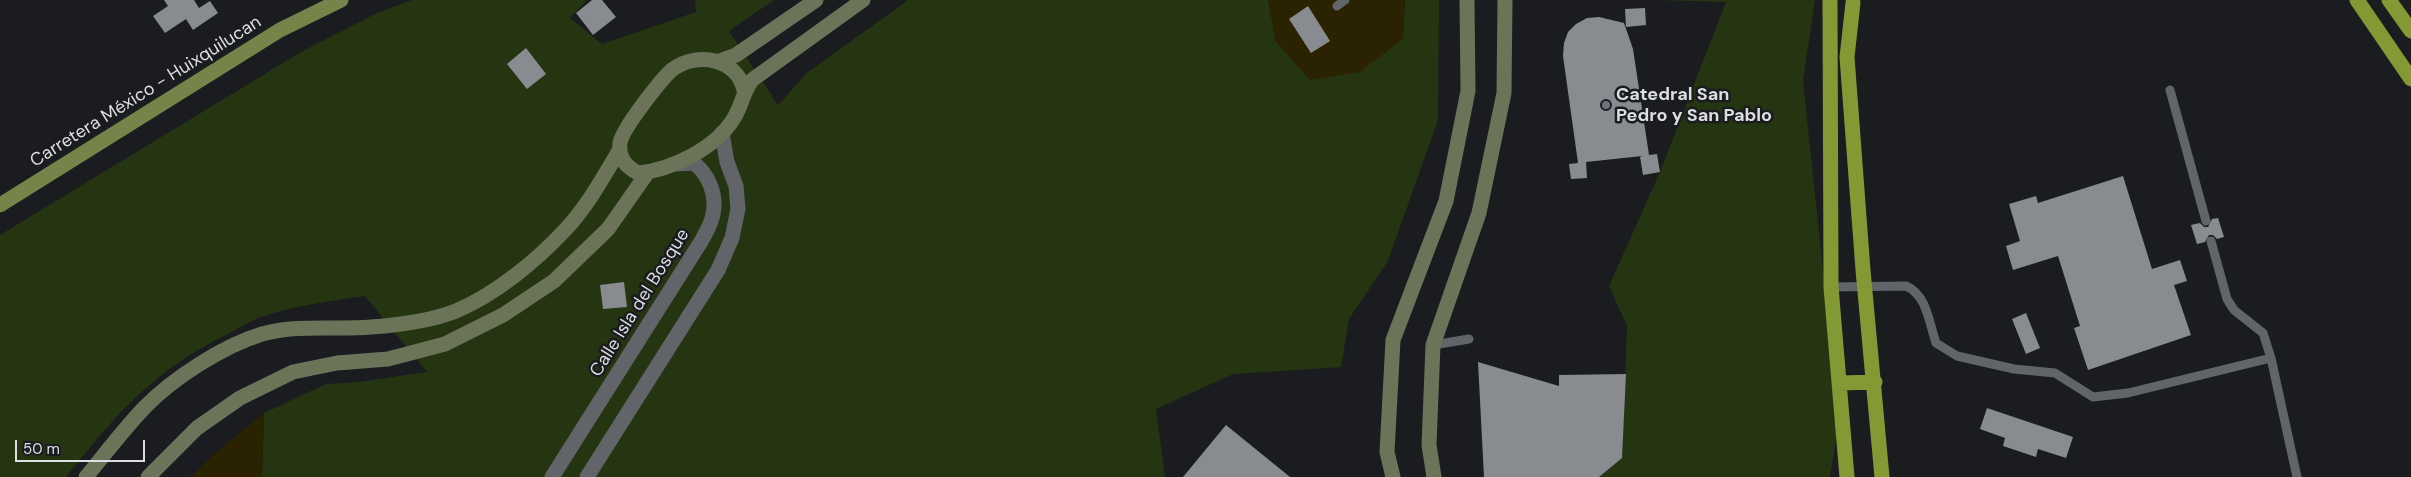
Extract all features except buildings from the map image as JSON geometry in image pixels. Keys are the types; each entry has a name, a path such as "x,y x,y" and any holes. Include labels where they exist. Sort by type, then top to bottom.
{"highway":[{"path":"1830,0 1832,287 1847,477"},
{"path":"2352,0 2372,19"},
{"path":"2357,0 2372,19 2411,79"},
{"path":"2389,0 2411,31"},
{"path":"1853,3 1847,57 1882,477"},
{"path":"1829,60 1847,57"},
{"path":"1840,383 1875,382"}],"main road":[{"name":"Carretera México - Huixquilucan","path":"0,205 280,30 341,0"}],"street":[{"path":"717,62 742,51 816,0"},
{"path":"744,90 752,80 864,0"},
{"path":"1393,477 1387,452 1393,340 1446,201 1468,91 1466,0"},
{"path":"1434,477 1429,445 1433,345 1479,214 1504,93 1505,0"},
{"path":"704,59 717,62 735,72 742,80 744,90 741,106 722,133 690,156 673,164 648,172 638,173 628,167 623,160 620,142 625,131 657,87 674,69 691,61 704,59"},
{"path":"587,477 718,270 732,238 738,209 736,186 727,162 722,133"},
{"path":"86,477 145,407 181,377 217,354 262,334 316,327 370,328 417,322 456,310 507,281 536,258 567,229 597,187 620,149"},
{"name":"Calle Isla del Bosque","path":"552,477 698,248 714,214 712,189 705,172 694,163 673,164"},
{"path":"148,477 197,428 240,398 293,372 337,363 388,359 445,344 503,315 554,281 608,229 648,172"}],"lane":[{"path":"1337,6 1344,0"},
{"path":"2170,90 2206,221"},
{"path":"2211,241 2226,299 2234,310 2263,333 2271,358 2297,477"},
{"path":"1832,287 1906,286 1916,290 1922,301 1936,343 1957,356 2014,369 2055,373 2093,397 2128,393 2271,358"},
{"path":"1433,345 1469,339"}],"green space":[{"path":"412,0 587,0 570,18 602,44 696,12 695,0 774,0 729,31 778,105 807,73 908,0 1268,0 1276,42 1403,39 1405,0 1439,0 1438,120 1388,261 1349,319 1341,367 1233,374 1156,409 1165,477 262,477 264,413 326,384 359,382 427,372 365,296 276,312 251,322 204,347 180,362 139,394 66,477 0,477 0,235 301,52 377,13"},
{"path":"1656,0 1815,0 1803,81 1839,421 1830,477 1599,477 1622,458 1627,326 1609,286 1660,172 1726,2"}],"sand":[{"path":"1268,0 1405,0 1403,39 1360,72 1310,80 1276,42"},
{"path":"264,413 262,477 191,477 213,455"}],"place":[{"name":"Catedral San Pedro y San Pablo","path":"1606,105"}]}
